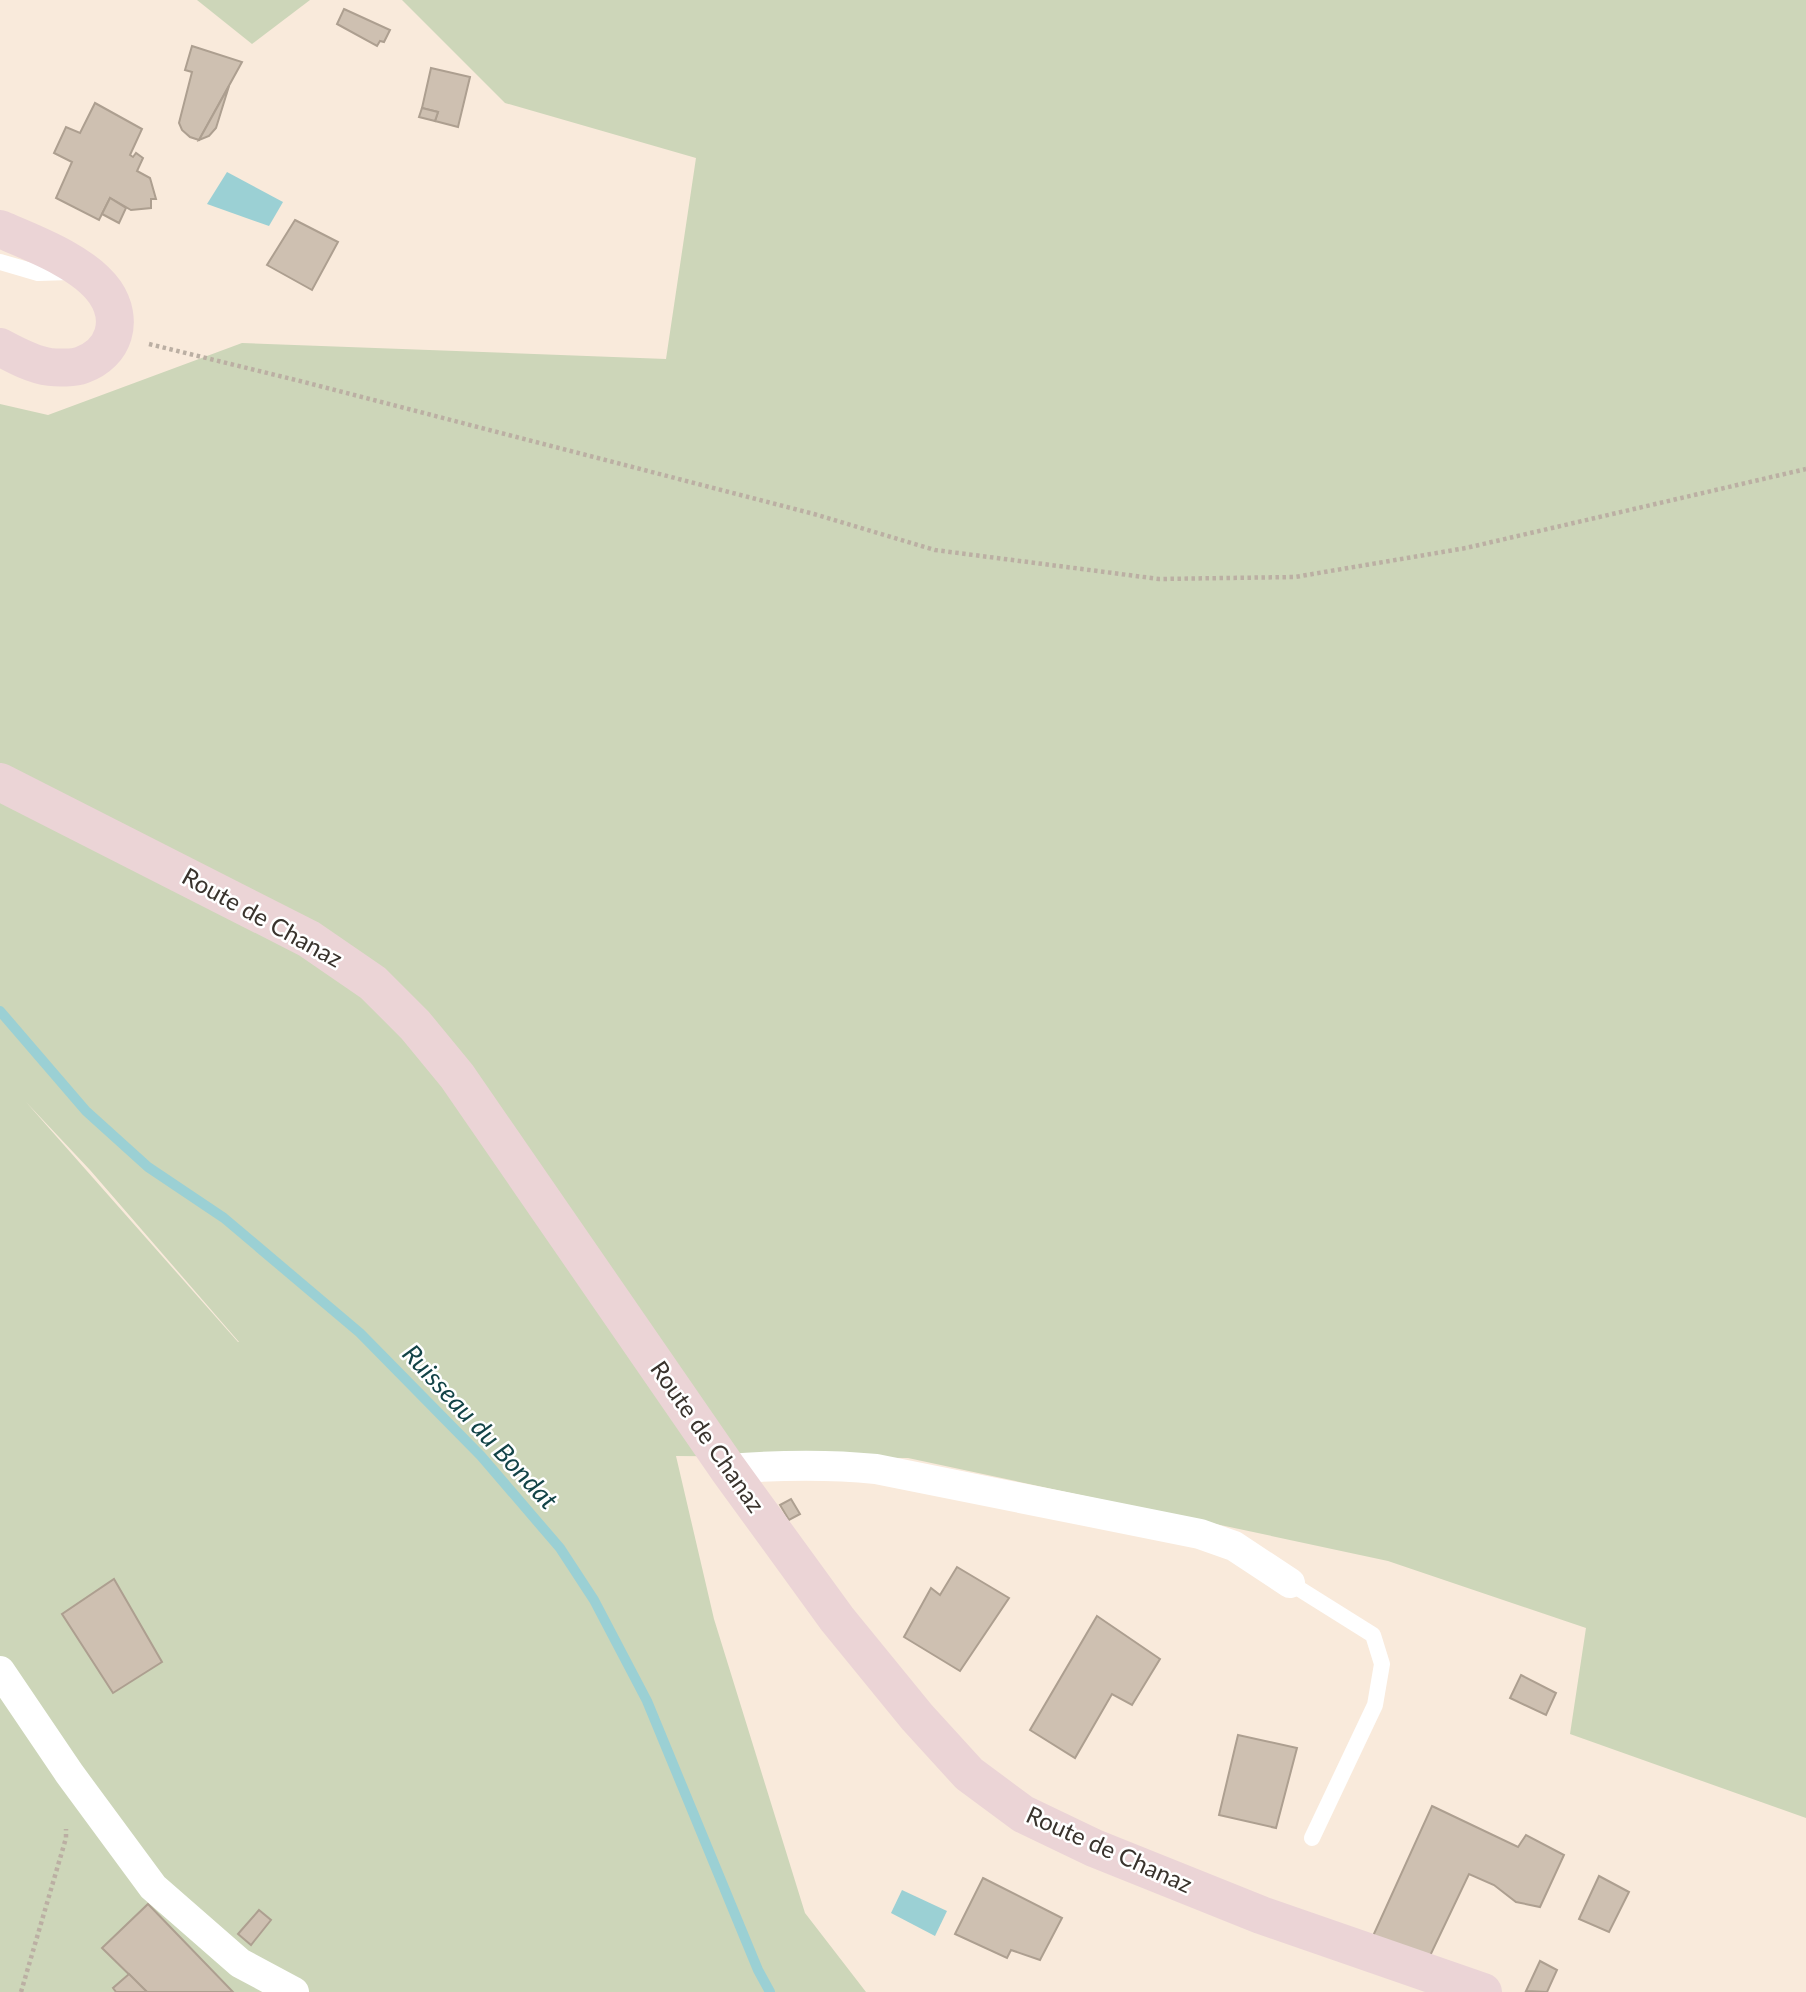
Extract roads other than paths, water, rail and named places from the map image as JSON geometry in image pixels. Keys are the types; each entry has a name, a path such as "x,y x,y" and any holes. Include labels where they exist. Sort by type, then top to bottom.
{"street":[{"path":"0,229 43,247 83,271 104,290 117,313 114,336 100,353 81,366 48,367 0,347"},
{"name":"Route de Chanaz","path":"0,782 309,939 373,983 415,1025 457,1076 728,1469 837,1619 917,1717 969,1774 1023,1814 1094,1849 1261,1914 1483,1992"},
{"path":"728,1469 795,1464 876,1469 1200,1534 1234,1546 1290,1583"},
{"path":"0,1671 69,1773 153,1887 240,1963 294,1992"}],"lane":[{"path":"0,262 38,272 83,271"},
{"path":"1290,1583 1373,1635 1382,1664 1376,1705 1312,1838"}],"water":[{"path":"227,172 283,202 269,226 207,204"},
{"path":"902,1890 947,1911 935,1936 891,1913"}],"waterway":[{"name":"Ruisseau du Bondat","path":"0,1011 86,1111 148,1167 224,1218 360,1333 481,1456 560,1548 594,1600 647,1701 758,1970 770,1992"}]}
